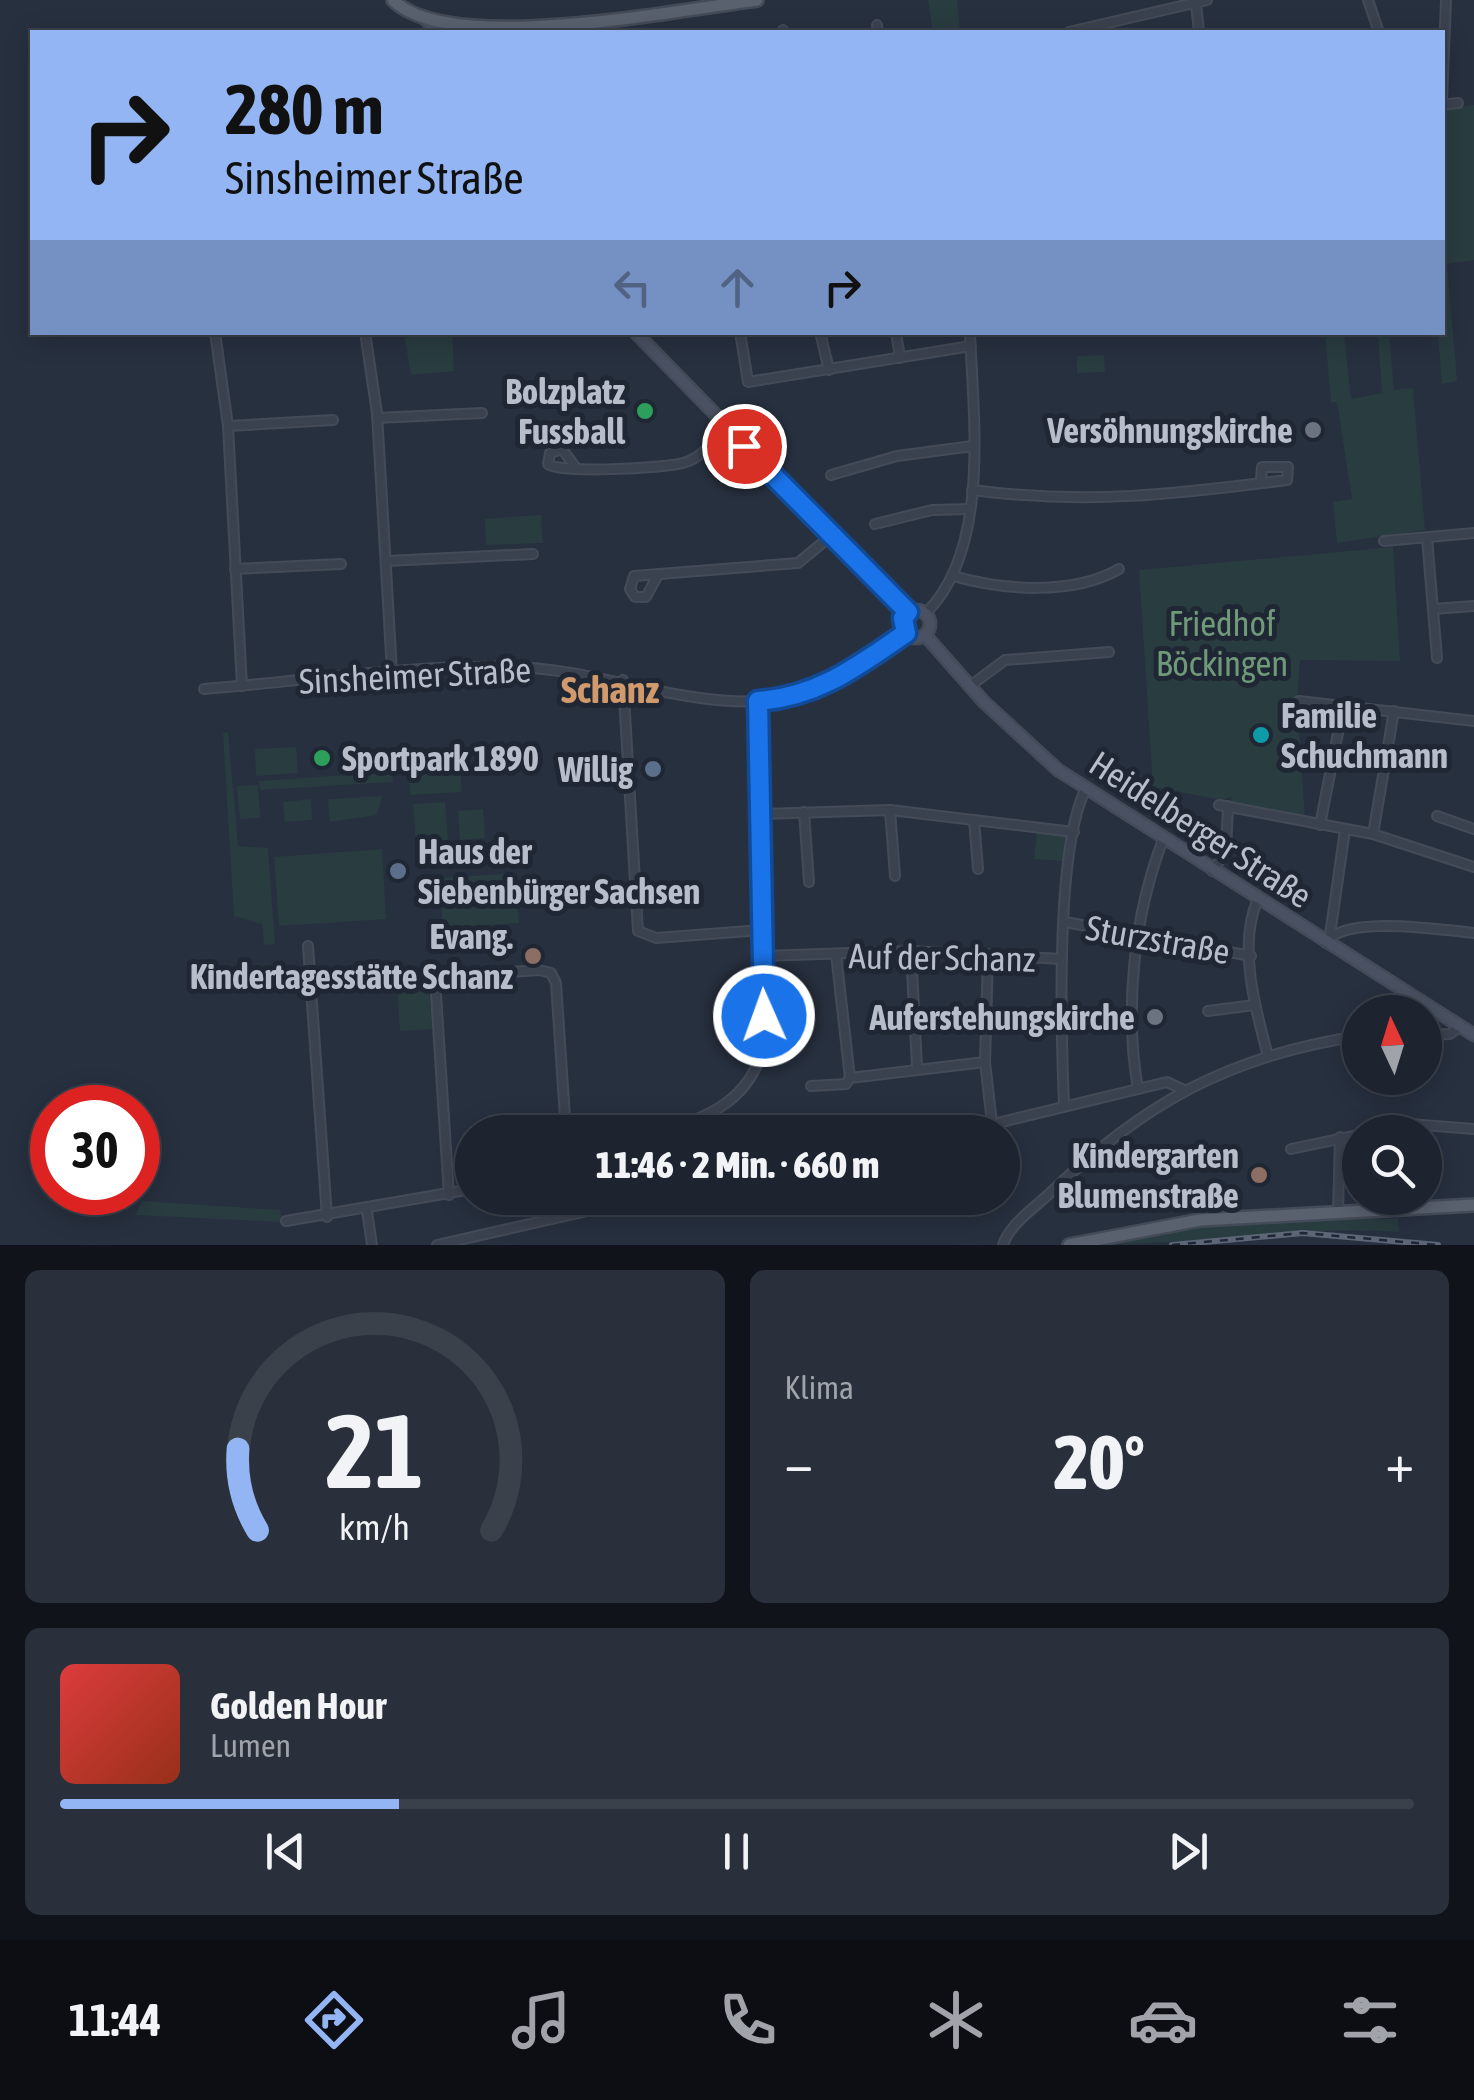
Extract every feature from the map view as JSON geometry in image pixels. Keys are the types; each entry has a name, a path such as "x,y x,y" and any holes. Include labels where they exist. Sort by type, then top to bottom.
{"main road":[{"path":"396,0 437,30"},
{"path":"396,0 462,27 696,0"},
{"path":"426,19 462,27 555,24 757,0"},
{"path":"638,335 908,612 926,613 931,624 925,635 906,633 903,618 908,612"},
{"name":"Heidelberger Straße","path":"925,635 1033,749 1086,788 1474,1035"},
{"path":"1069,1245 1181,1222 1474,1204"}],"street":[{"path":"1079,30 1207,0"},
{"path":"1368,0 1378,30"},
{"path":"1445,36 1446,0"},
{"path":"1196,4 1199,30"},
{"path":"1445,103 1458,103"},
{"path":"215,335 228,426 242,686"},
{"path":"365,335 377,418 392,672"},
{"path":"740,335 748,382 971,346"},
{"path":"821,335 829,370"},
{"path":"896,335 900,358"},
{"path":"926,613 952,576 970,509 974,446 970,335"},
{"path":"377,418 482,413"},
{"path":"228,426 333,420"},
{"path":"577,470 683,463 697,457 728,430"},
{"path":"831,475 897,456 974,446"},
{"path":"972,490 1056,500 1129,500 1217,490 1261,480"},
{"path":"875,524 932,510 970,509"},
{"path":"1384,541 1474,533"},
{"path":"658,574 798,563 832,535"},
{"path":"1426,538 1436,658"},
{"path":"386,561 534,554"},
{"path":"236,569 341,564"},
{"path":"952,576 997,585 1039,587 1099,579 1119,569"},
{"path":"1433,609 1474,606"},
{"name":"Sinsheimer Straße","path":"204,689 392,672 518,667 623,680 676,694 758,701 826,686 906,633"},
{"path":"970,686 1005,660 1109,652"},
{"path":"623,680 638,931 656,938 762,930"},
{"path":"704,1115 727,1106 754,1074 764,1038 758,701"},
{"path":"1299,701 1474,721"},
{"path":"1320,825 1343,707"},
{"path":"1373,834 1394,711"},
{"path":"1064,1105 1062,960 1074,832 1078,804 1086,788"},
{"path":"1212,871 1226,852 1224,805 1373,834 1474,866"},
{"path":"761,814 890,810 1074,832"},
{"path":"890,810 895,876"},
{"path":"804,812 809,882"},
{"path":"1437,816 1474,829"},
{"path":"974,820 978,869"},
{"path":"1344,830 1328,939 1398,926 1474,933"},
{"path":"1138,1088 1128,1021 1151,872 1164,837"},
{"path":"1258,900 1251,956 1254,1005 1268,1056"},
{"name":"Sturzstraße","path":"1066,922 1251,956"},
{"path":"308,946 327,1217"},
{"path":"911,951 917,1066"},
{"name":"Auf der Schanz","path":"762,956 911,951 1062,960"},
{"path":"811,1086 846,1084 850,1078 836,954"},
{"path":"988,954 984,1062 991,1115"},
{"path":"310,987 539,970 555,977 565,1115"},
{"path":"435,979 449,1195"},
{"path":"1208,1011 1254,1005"},
{"path":"1442,1034 1458,1028"},
{"path":"1002,1245 1022,1219 1111,1136 1184,1090 1268,1056 1342,1040"},
{"path":"850,1078 917,1066 984,1062"},
{"path":"1020,1116 1167,1082 1184,1090"},
{"path":"1291,1149 1410,1124 1474,1129"},
{"path":"1338,1211 1340,1137"},
{"path":"286,1221 367,1211 455,1193"},
{"path":"367,1211 372,1245"},
{"path":"437,1245 570,1215"}],"green space":[{"path":"928,0 957,0 960,30 933,30"},
{"path":"1474,105 1474,260 1447,264 1457,381 1442,384 1438,335 1445,335 1445,109"},
{"path":"404,335 452,335 454,371 411,375"},
{"path":"1325,335 1344,335 1351,399 1382,393 1378,335 1389,335 1394,390 1413,388 1425,530 1337,543 1333,502 1352,499 1337,402 1331,402"},
{"path":"1104,355 1105,372 1077,373 1077,356"},
{"path":"541,515 543,543 486,545 485,519"},
{"name":"Friedhof Böckingen","path":"1393,547 1400,661 1300,660 1297,699 1305,818 1232,802 1231,797 1222,800 1153,787 1139,570"},
{"path":"228,732 238,846 268,848 275,944 264,945 262,924 234,916 223,733"},
{"path":"296,747 298,773 256,776 255,749"},
{"path":"460,767 462,792 410,795 409,770"},
{"path":"392,772 393,782 260,790 259,781"},
{"path":"258,785 260,818 240,819 237,786"},
{"path":"382,796 377,815 330,822 328,799"},
{"path":"311,799 312,820 285,822 283,802"},
{"path":"445,802 448,841 416,843 413,804"},
{"path":"483,809 485,838 460,840 458,811"},
{"path":"1037,833 1067,836 1064,861 1034,859"},
{"path":"382,849 386,919 279,926 274,857"},
{"path":"516,873 519,923 443,928 439,878"},
{"path":"397,985 429,986 432,1029 400,1031"},
{"path":"160,1202 280,1210 282,1222 136,1215 160,1215"},
{"path":"1290,1219 1398,1219 1399,1232 1321,1231 1088,1245 1190,1225"}],"railway":[{"path":"1172,1245 1303,1233 1438,1245"}],"place":[{"name":"Bolzplatz Fussball","path":"645,411"},
{"name":"Versöhnungskirche","path":"1313,430"},
{"name":"Familie Schuchmann","path":"1261,735"},
{"name":"Sportpark 1890","path":"322,758"},
{"name":"Willig","path":"653,769"},
{"name":"Haus der Siebenbürger Sachsen","path":"398,871"},
{"name":"Evang. Kindertagesstätte Schanz","path":"533,956"},
{"name":"Auferstehungskirche","path":"1155,1017"},
{"name":"Kindergarten Blumenstraße","path":"1259,1175"}],"district":[{"name":"Schanz","path":"610,689"}],"route":[{"path":"744,446 908,612 902,626 906,633 845,675 814,691 758,701 764,1016"}]}
